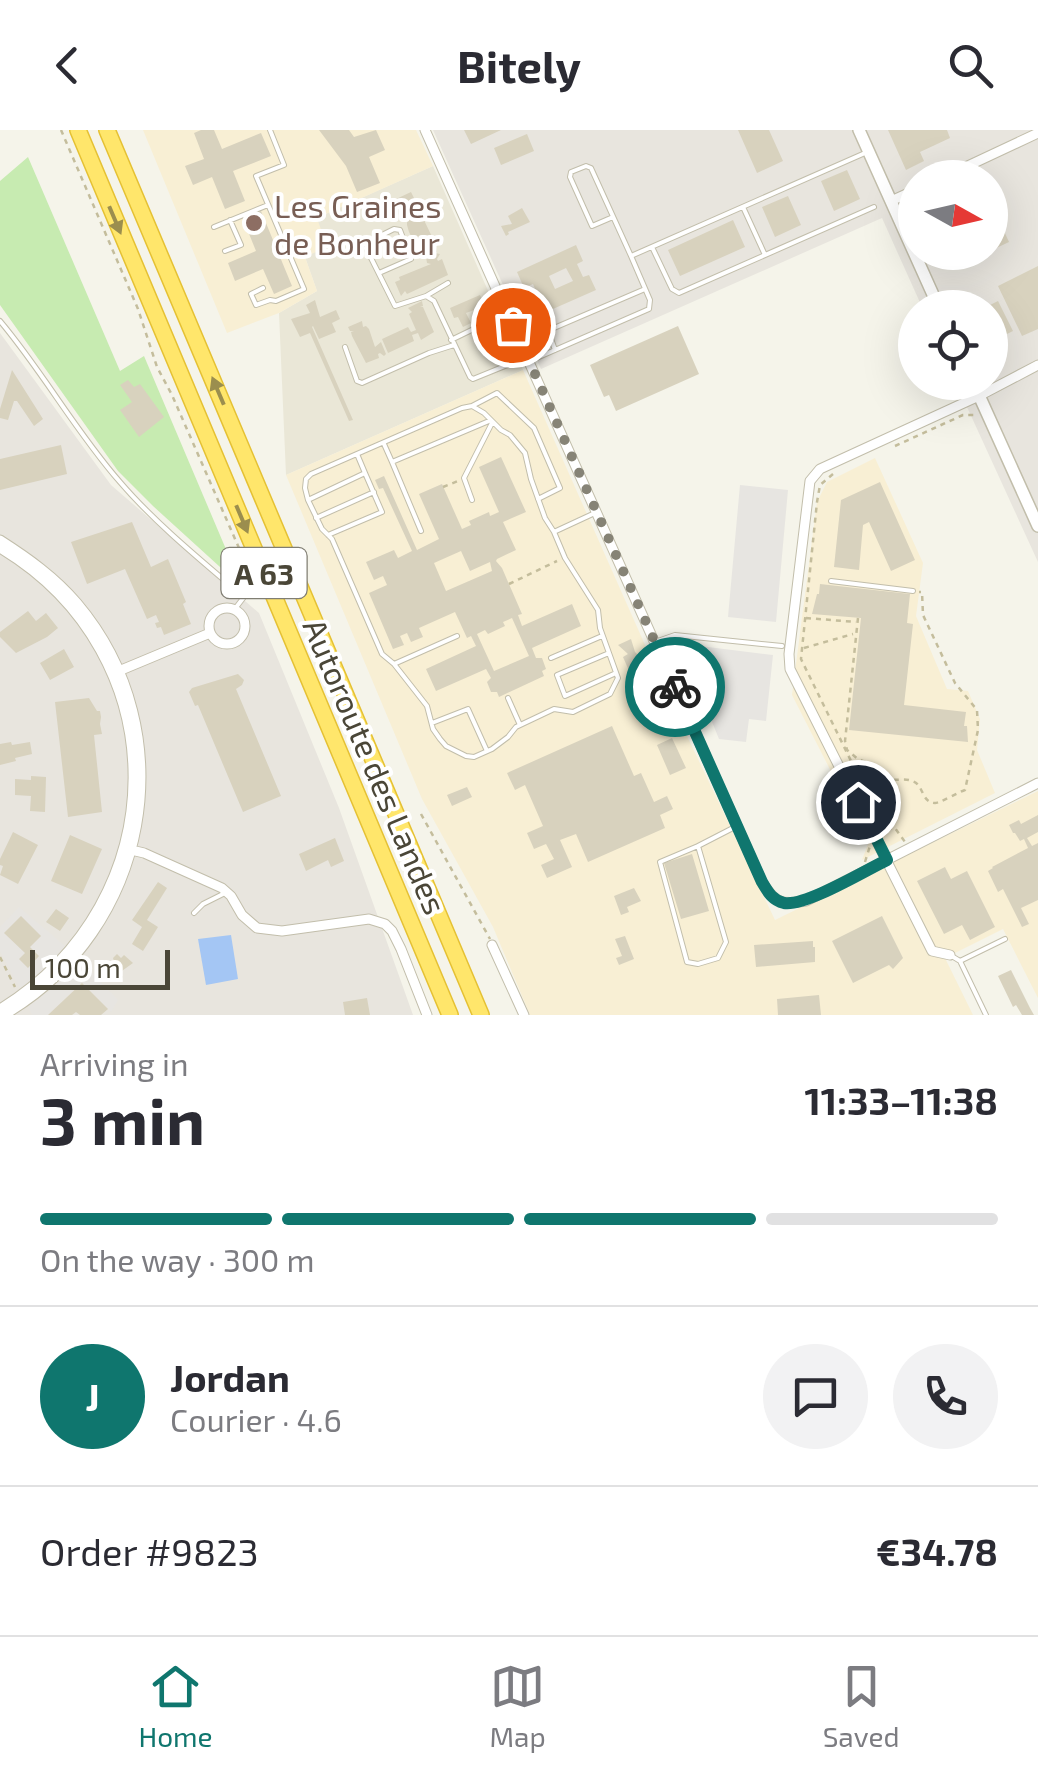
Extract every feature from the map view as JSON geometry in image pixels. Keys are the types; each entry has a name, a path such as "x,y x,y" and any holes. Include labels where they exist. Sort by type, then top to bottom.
{"highway":[{"name":"Autoroute des Landes","path":"78,130 448,1015"},
{"name":"Autoroute des Landes","path":"107,130 481,1015"},
{"path":"383,784 417,848 490,1015"}],"street":[{"path":"426,130 772,898 787,904 806,901 1038,783"},
{"path":"860,130 931,290"},
{"path":"980,160 1038,133"},
{"path":"892,201 898,198"},
{"path":"1008,381 1038,366"},
{"path":"950,955 932,951 790,669 789,654 810,480 820,469 970,400"},
{"path":"981,400 1038,526"},
{"path":"0,540 33,562 77,603 104,642 115,673"},
{"path":"0,548 33,570 71,606 115,673 130,700 142,772 138,821 91,922 53,969 2,1012"},
{"path":"222,609 234,610 244,623 243,634 234,642 223,644 210,633 210,621 222,609"},
{"path":"115,673 210,633"},
{"path":"128,849 222,888 257,928 282,931 369,919 385,924 401,949 426,1015"},
{"path":"2,1012 23,1004 80,950 120,883 128,849"},
{"path":"492,945 524,1015"}],"lane":[{"path":"263,288 250,294 256,305 304,289 256,176 284,165 270,130"},
{"path":"631,256 869,151"},
{"path":"426,296 434,301 473,379 555,350 649,309 650,300 631,256 591,168 573,171 570,177 592,226 613,217"},
{"path":"214,227 268,205"},
{"path":"743,207 765,255"},
{"path":"652,246 672,289 679,292 874,207"},
{"path":"225,252 241,245 230,220"},
{"path":"378,274 411,259 400,230 394,229 370,240 366,248 378,274 395,306 426,296 448,283"},
{"path":"555,350 550,336 554,328 645,289"},
{"path":"0,321 122,486 244,597 234,610"},
{"path":"344,347 357,381 362,383 484,324"},
{"path":"472,406 510,435 525,453 538,499 545,518 598,610 618,678 610,694 573,712 554,708 520,725 474,757 455,752 440,739 427,706 382,654 308,500 306,479 497,393 534,428 560,488 538,499"},
{"path":"392,462 492,421"},
{"path":"472,500 464,478 492,421"},
{"path":"384,444 421,531"},
{"path":"328,535 382,512 357,454"},
{"path":"308,500 365,473"},
{"path":"316,518 374,492"},
{"path":"554,532 597,512"},
{"path":"831,581 913,591"},
{"path":"552,658 603,635"},
{"path":"655,642 675,635 782,646"},
{"path":"394,664 457,636"},
{"path":"609,652 557,675 565,696 616,673"},
{"path":"508,698 520,725"},
{"path":"432,723 468,709 487,751"},
{"path":"698,846 726,942 718,958 693,964 687,962 660,862 738,826"},
{"path":"194,913 228,892"},
{"path":"960,962 1006,939"},
{"path":"950,955 960,962 986,1015"}],"path":[{"path":"61,130 138,309 156,367 172,395 238,548 248,575 244,597"},
{"path":"883,451 963,415 977,414"},
{"path":"834,473 820,485 801,658 853,765 855,778 860,779 886,829 894,828 908,848"},
{"path":"443,487 464,478"},
{"path":"509,584 565,558"},
{"path":"806,618 857,620 846,741 849,753 876,766 888,779 912,780 933,803 965,790 978,730 977,710 954,683 924,615 922,592 913,591"},
{"path":"802,648 856,634"},
{"path":"421,814 492,945"},
{"path":"0,957 20,997"}],"shaded area":[{"path":"143,130 416,130 433,166 317,218 327,247 305,257 317,291 279,313 227,333"},
{"path":"433,130 1038,130 1038,562 964,400 1008,400 1008,290 914,290 905,270 1008,270 1008,160 898,160 898,254 882,218 541,369"},
{"path":"433,166 523,370 286,475 279,313 317,291 305,257 316,218"},
{"path":"0,333 111,485 259,613 339,808 413,1015 0,1015"},
{"path":"523,370 665,690 775,920 1038,791 1038,998 1003,929 945,958 973,1015 530,1015 493,927 422,799 286,475"},
{"path":"875,458 923,563 916,616 947,689 968,691 980,719 977,750 995,793 862,860 868,844 792,695 817,502 827,482"},
{"path":"740,485 788,490 776,622 728,617"},
{"path":"692,645 773,655 766,721 749,719 746,742 719,739 690,668"},
{"path":"19,907 65,946 50,965 20,989 0,951 0,927"},
{"path":"80,960 118,1000 111,1012 82,982 48,1015 32,1015 28,1007"}],"green space":[{"path":"28,157 120,371 144,356 242,587 118,471 0,305 0,181"}],"water":[{"path":"231,935 238,979 206,985 198,939"}],"building":[{"path":"214,130 222,149 261,133 271,156 233,171 245,201 225,209 212,177 193,185 185,166 204,159 194,133"},
{"path":"319,130 349,130 354,137 376,130 385,150 369,157 380,183 357,192 346,166"},
{"path":"464,130 501,130 471,144"},
{"path":"738,130 769,130 783,161 757,173"},
{"path":"888,130 947,130 950,138 920,152 924,160 902,160"},
{"path":"527,134 534,151 501,165 494,148"},
{"path":"847,170 860,199 834,211 821,181"},
{"path":"411,192 418,206 415,210 420,210 417,215 423,218 435,243 435,253 440,254 437,259 442,259 448,275 401,296 395,282 399,277 431,264 426,257 423,259 409,232 407,211 378,221 372,208 379,210"},
{"path":"788,196 801,225 775,237 762,207"},
{"path":"522,208 530,222 506,236 501,226 512,224 508,216"},
{"path":"261,211 292,286 274,294 263,269 235,281 228,263 256,251 243,219"},
{"path":"733,220 745,247 680,276 668,250"},
{"path":"576,245 583,261 577,264 583,277 589,275 596,290 537,316 530,300 538,296 533,284 524,288 517,272","holes":["566,268 573,281 555,289 549,276"]},
{"path":"1038,266 1038,329 1022,336 1008,307 1008,290 1000,290 998,286"},
{"path":"480,295 486,317 478,320 474,310 466,313 471,323 463,327 450,308"},
{"path":"315,300 320,317 336,310 340,319 332,323 336,332 319,339 312,327 353,420 349,421 310,333 300,337 291,319 310,313 306,305"},
{"path":"422,301 420,307 434,332 421,340 418,333 412,335 414,341 388,353 382,339 408,327 411,332 416,330 408,308"},
{"path":"362,321 375,347 381,342 386,354 380,353 379,358 366,363 352,336 354,331 348,327"},
{"path":"678,326 699,374 616,411 609,395 604,397 590,365"},
{"path":"12,370 43,419 34,426 17,401 8,420 0,418"},
{"path":"128,380 134,387 140,384 164,417 139,437 120,410 132,402 120,385"},
{"path":"61,445 67,474 0,490 0,459"},
{"path":"501,457 526,512 503,522 516,550 496,561 522,614 518,615 522,626 572,604 581,626 532,648 536,658 542,658 544,676 499,697 497,692 491,692 486,669 436,691 426,669 476,646 471,636 467,638 455,612 419,628 423,637 411,642 407,633 400,636 404,645 393,649 369,593 387,585 383,576 374,580 366,562 394,550 398,558 412,551 383,488 379,489 375,480 384,476 417,550 439,539 419,494 442,484 462,529 471,525 469,521 499,512 479,467","holes":["461,551 470,571 490,562 492,571 446,591 434,563","512,618 529,656 494,671 477,634 485,630 488,634"]},
{"path":"880,482 915,560 891,571 869,522 863,525 859,570 834,567 841,500"},
{"path":"132,522 151,567 168,559 191,624 164,635 155,623 159,622 156,615 147,619 125,569 87,584 71,542"},
{"path":"820,584 910,594 907,623 913,624 904,705 966,712 968,742 849,730 861,618 812,614"},
{"path":"28,611 36,621 46,613 58,628 16,653 0,637 0,632"},
{"path":"631,639 635,652 642,653 645,660 641,667 648,678 636,684 634,671 630,673 623,657 628,654 618,645"},
{"path":"64,649 74,667 50,680 40,663"},
{"path":"238,674 244,680 236,689 281,796 243,812 189,692"},
{"path":"89,698 101,717 102,734 94,735 102,812 68,817 55,702"},
{"path":"612,726 634,776 641,773 654,802 667,796 673,809 660,815 665,828 588,862 576,834 560,840 572,867 547,878 541,865 554,859 546,844 534,849 527,833 543,826 525,785 515,790 507,773"},
{"path":"672,738 686,768 670,775 657,745"},
{"path":"30,742 32,754 0,765 0,744"},
{"path":"31,776 46,777 45,812 30,811 31,796 15,795 15,779 31,780"},
{"path":"467,787 472,797 452,806 447,795"},
{"path":"1038,815 1038,832 1027,838 1032,846 1038,843 1038,900 1021,908 1029,924 1022,927 1003,889 998,892 988,871 1028,848 1009,825"},
{"path":"13,832 38,845 18,884 0,875 0,859"},
{"path":"70,835 102,849 82,894 51,881"},
{"path":"335,838 344,861 331,867 328,860 306,871 299,854"},
{"path":"692,854 709,911 681,919 664,863"},
{"path":"945,867 951,879 967,871 995,927 970,940 962,925 944,934 917,881"},
{"path":"158,882 167,888 147,920 158,927 143,951 132,944 142,927 132,920"},
{"path":"634,888 641,901 627,907 629,912 621,915 614,896"},
{"path":"56,909 69,918 60,931 46,922"},
{"path":"21,916 41,936 30,947 39,956 28,968 19,959 25,953 4,933"},
{"path":"882,916 903,958 893,969 889,965 853,983 832,941"},
{"path":"625,936 634,959 619,965 616,958 622,956 615,939"},
{"path":"813,941 815,962 756,967 754,945"},
{"path":"117,954 133,963 119,973 123,977 118,981 104,967"},
{"path":"1011,970 1034,1015 1022,1015 1016,1005 1013,1007 998,976"},
{"path":"82,983 108,1009 101,1015 48,1015"},
{"path":"819,995 821,1015 778,1015 777,999"},
{"path":"367,998 370,1015 345,1015 343,1002"}],"way so far":[{"path":"513,325 675,687"}],"place":[{"name":"Les Graines de Bonheur","path":"254,223"}],"route":[{"path":"675,687 772,898 787,904 806,901 887,860 858,802"}]}
